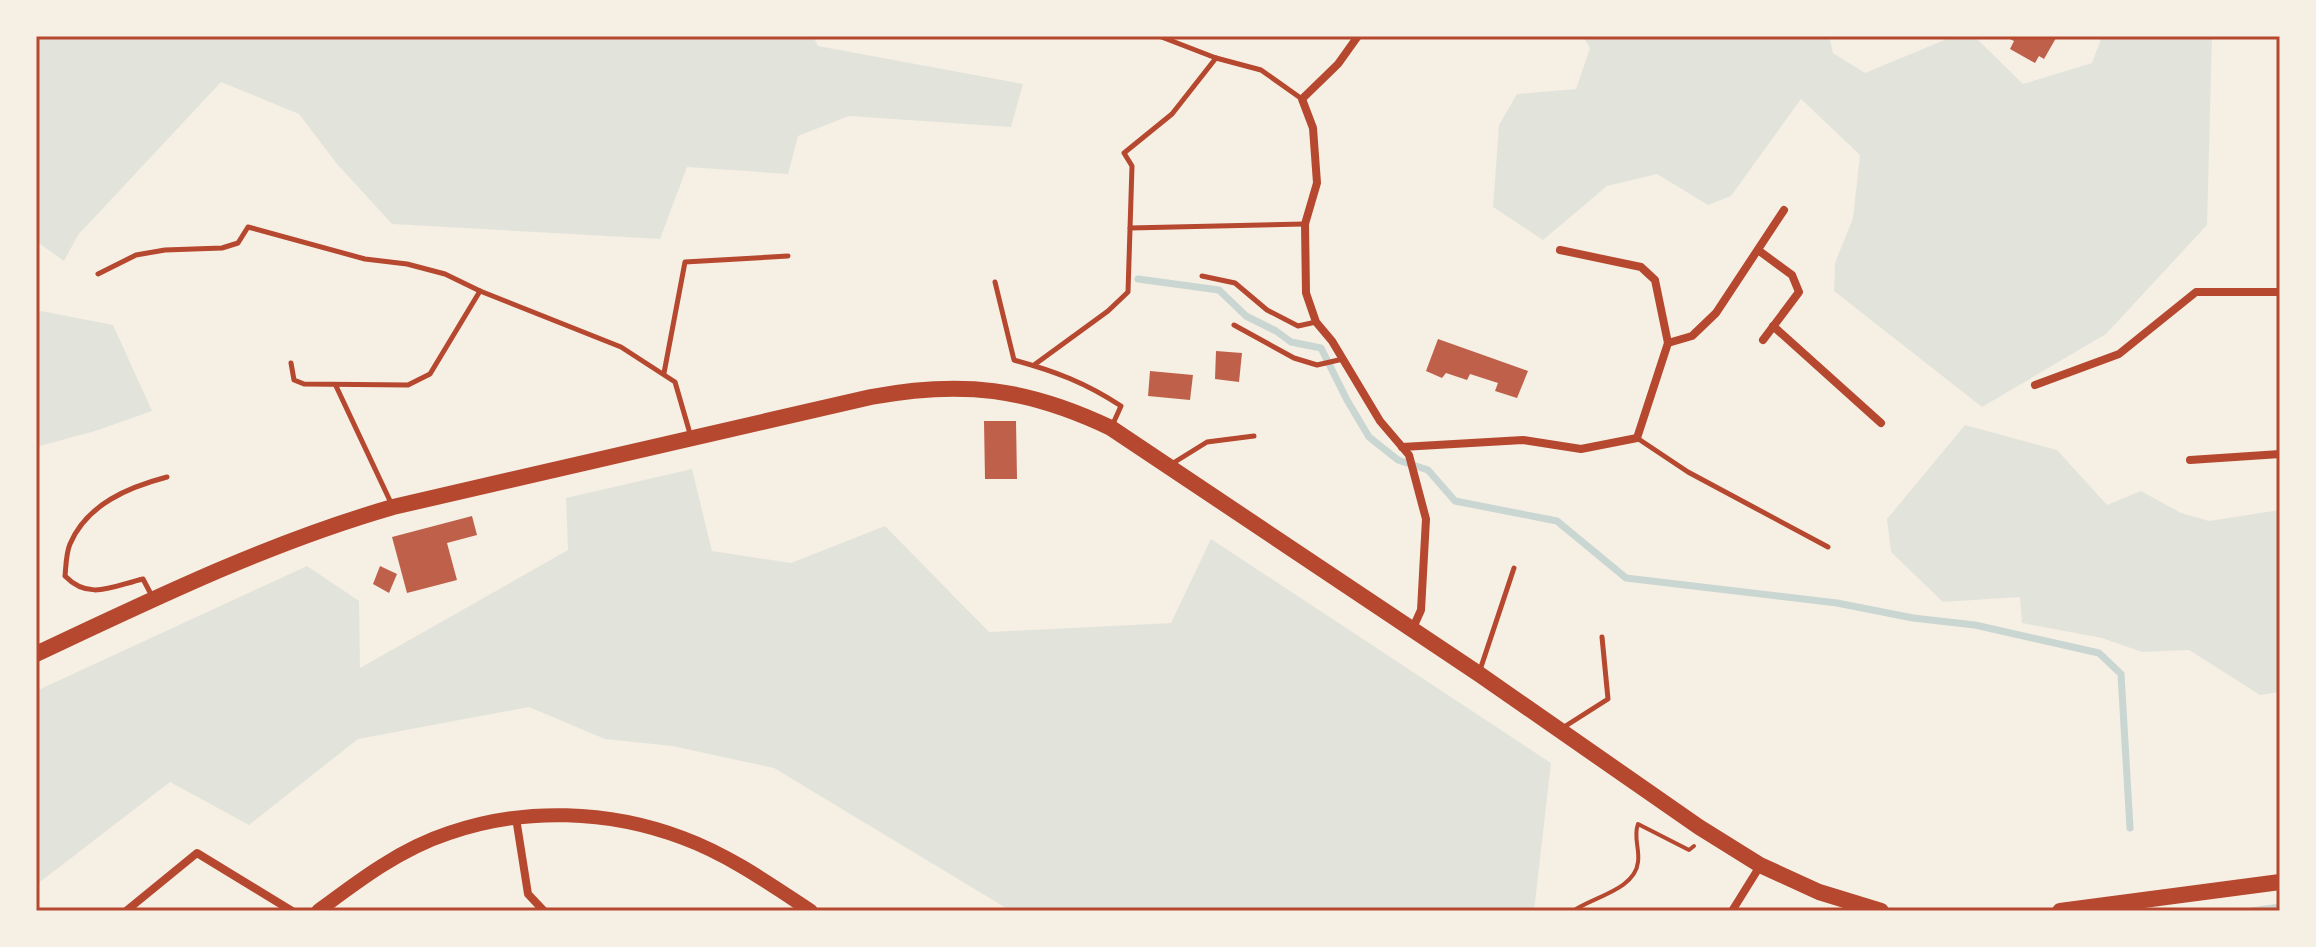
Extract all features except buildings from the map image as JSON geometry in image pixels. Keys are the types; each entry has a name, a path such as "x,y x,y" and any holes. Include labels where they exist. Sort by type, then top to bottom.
{"main road":[{"path":"36,654 266,548 326,526 393,507 871,397 948,387 991,390 1027,396 1070,409 1111,428 1479,674 1699,827 1760,865 1849,907 1881,911"},
{"path":"2060,911 2280,882"}],"street":[{"path":"1358,36 1338,64 1302,99 1313,128 1317,183 1305,224 1306,293 1316,322 1343,359 1380,421 1409,455 1426,519 1421,610 1412,630"},
{"path":"1668,343 1692,336 1716,313 1784,210"},
{"path":"1402,447 1523,440 1581,449 1637,438 1668,343 1655,280 1641,267 1560,250"},
{"path":"1758,250 1792,275 1799,292 1763,340"},
{"path":"2035,385 2119,354 2196,292 2280,292"},
{"path":"1773,326 1881,423"},
{"path":"2190,460 2280,454"},
{"path":"318,911 369,874 448,833 516,818 587,816 619,819 653,828 719,854 811,911"},
{"path":"516,818 528,894 544,911"},
{"path":"126,911 197,853 292,911"},
{"path":"1732,911 1760,865"}],"lane":[{"path":"1159,36 1216,58 1261,70 1302,99"},
{"path":"1034,365 1108,311 1128,292 1132,166 1124,153 1172,114 1216,58"},
{"path":"1130,228 1305,224"},
{"path":"98,274 136,255 165,250 222,248 238,243 248,227 365,259 407,264 445,274 621,347 664,373 675,382 691,438"},
{"path":"664,373 685,262 788,256"},
{"path":"1202,276 1235,283 1267,310 1298,326 1316,322"},
{"path":"995,282 1014,360 1061,372 1121,406 1111,428"},
{"path":"291,363 294,380 304,384 408,385 430,374 480,291"},
{"path":"1234,325 1317,365 1343,359"},
{"path":"336,386 393,507"},
{"path":"1169,465 1207,442 1254,436"},
{"path":"1637,438 1688,472 1828,547"},
{"path":"153,599 143,579 91,591 76,587 65,576 69,545 89,516 113,497 138,484 167,477"},
{"path":"1479,674 1514,568"},
{"path":"1560,730 1608,699 1602,637"}],"path":[{"path":"1573,911 1621,887 1633,875 1638,867 1635,832 1638,824 1689,850"}],"shaded area":[{"path":"36,36 813,36 818,46 1023,84 1011,127 849,116 798,136 788,174 687,167 660,239 392,224 337,164 299,114 221,82 78,235 64,261 36,241"},
{"path":"1583,36 1829,36 1833,53 1865,73 1954,36 1974,36 2023,84 2092,63 2102,36 2212,36 2207,225 2106,334 1982,407 1834,291 1835,263 1853,218 1860,155 1801,99 1731,196 1708,205 1657,174 1607,186 1543,240 1493,207 1499,125 1517,94 1576,89 1590,48"},
{"path":"36,310 113,325 152,411 36,447"},
{"path":"1965,425 2057,450 2107,505 2141,491 2181,513 2209,521 2280,510 2280,692 2260,695 2189,650 2142,652 2102,638 2022,623 2020,597 1943,602 1891,552 1887,519"},
{"path":"692,469 712,551 791,563 885,526 989,632 1171,623 1211,539 1551,763 1534,911 1011,911 774,768 672,746 605,739 529,707 358,739 249,825 170,782 36,885 36,691 307,566 359,601 360,668 568,550 566,498"}],"waterway":[{"path":"1138,279 1219,290 1246,316 1291,342 1321,348 1369,437 1398,460 1428,470 1455,501 1557,521 1626,578 1837,603 1913,618 1975,625 2099,653 2121,674 2130,828"},
{"path":"2252,911 2280,907"}]}
